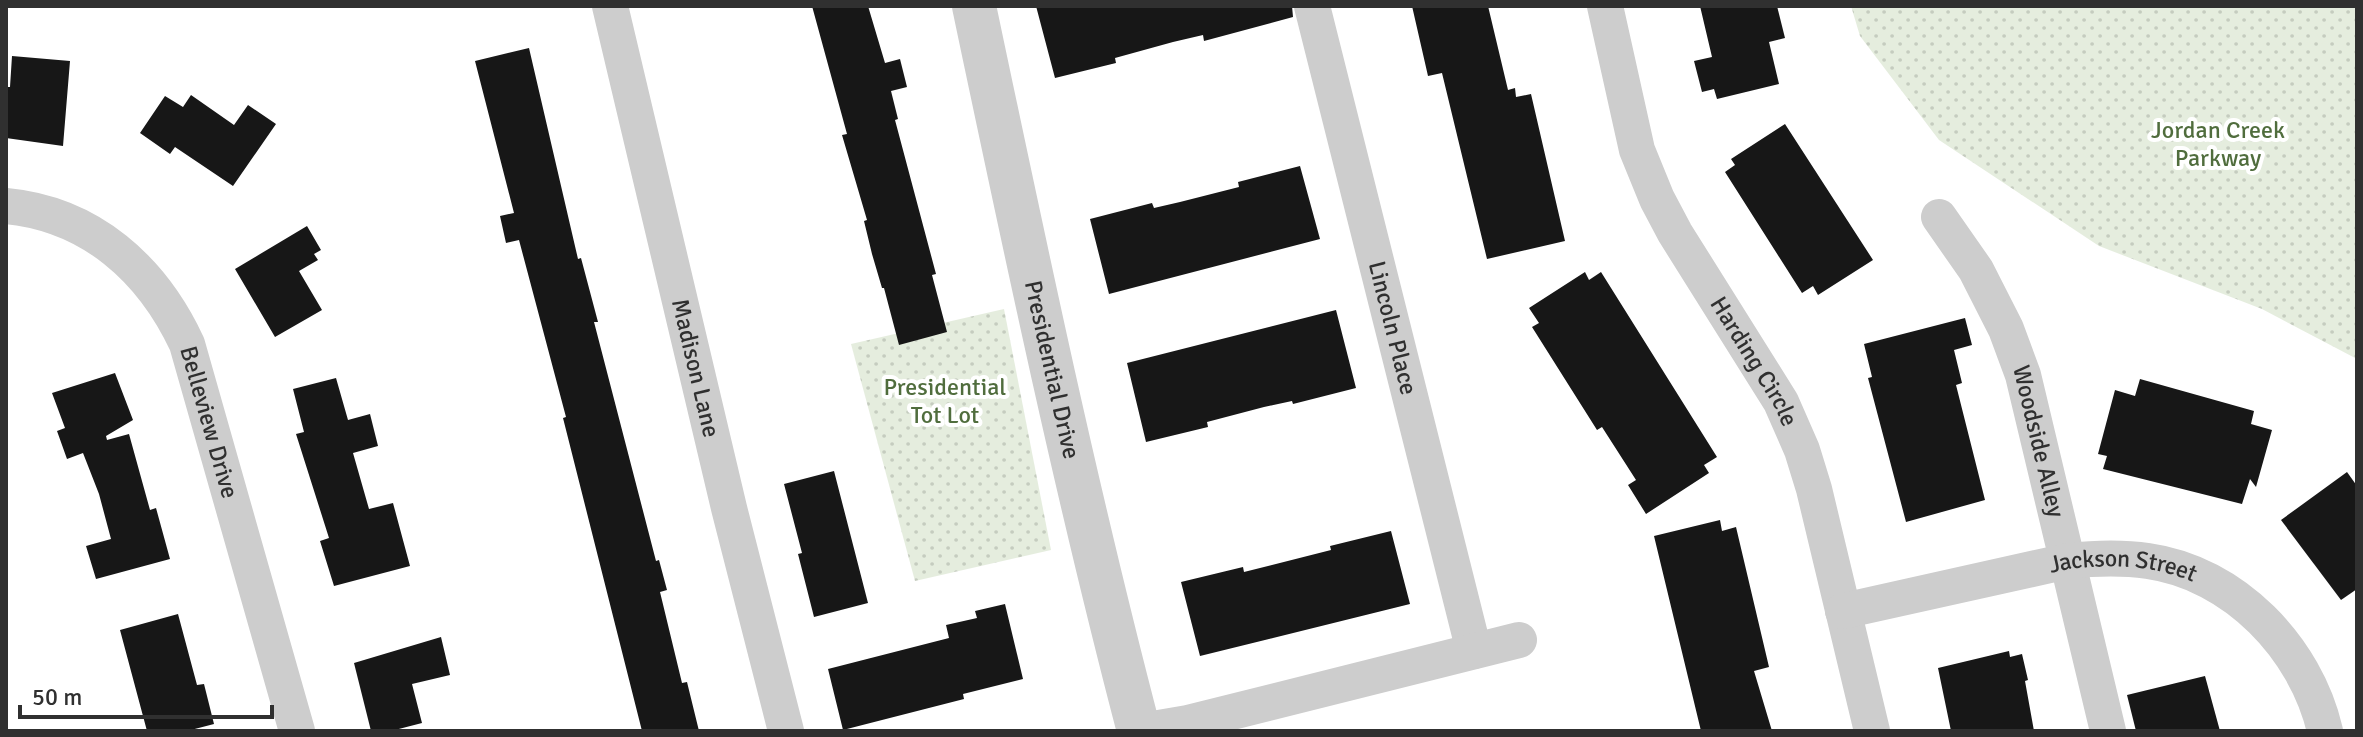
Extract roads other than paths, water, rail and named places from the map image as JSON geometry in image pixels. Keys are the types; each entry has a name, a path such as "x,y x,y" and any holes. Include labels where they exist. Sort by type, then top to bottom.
{"street":[{"name":"Madison Lane","path":"610,6 729,508 786,731"},
{"name":"Presidential Drive","path":"974,6 1036,296 1115,638 1140,731"},
{"name":"Lincoln Place","path":"1312,6 1474,651"},
{"name":"Harding Circle","path":"1605,6 1637,150 1657,199 1781,402 1802,450 1872,731"},
{"name":"Belleview Drive","path":"6,206 47,213 89,231 120,252 142,274 174,316 187,344 297,731"},
{"name":"Woodside Alley","path":"1939,217 1976,270 2010,341 2032,407 2108,731"},
{"name":"Jackson Street","path":"1843,611 2068,561 2105,557 2151,561 2194,574 2234,596 2269,626 2292,655 2311,688 2325,731"},
{"path":"1140,731 1188,723 1519,640"}],"park label":[{"name":"Jordan Creek Parkway","path":"2218,144"},
{"name":"Presidential Tot Lot","path":"945,401"}]}
